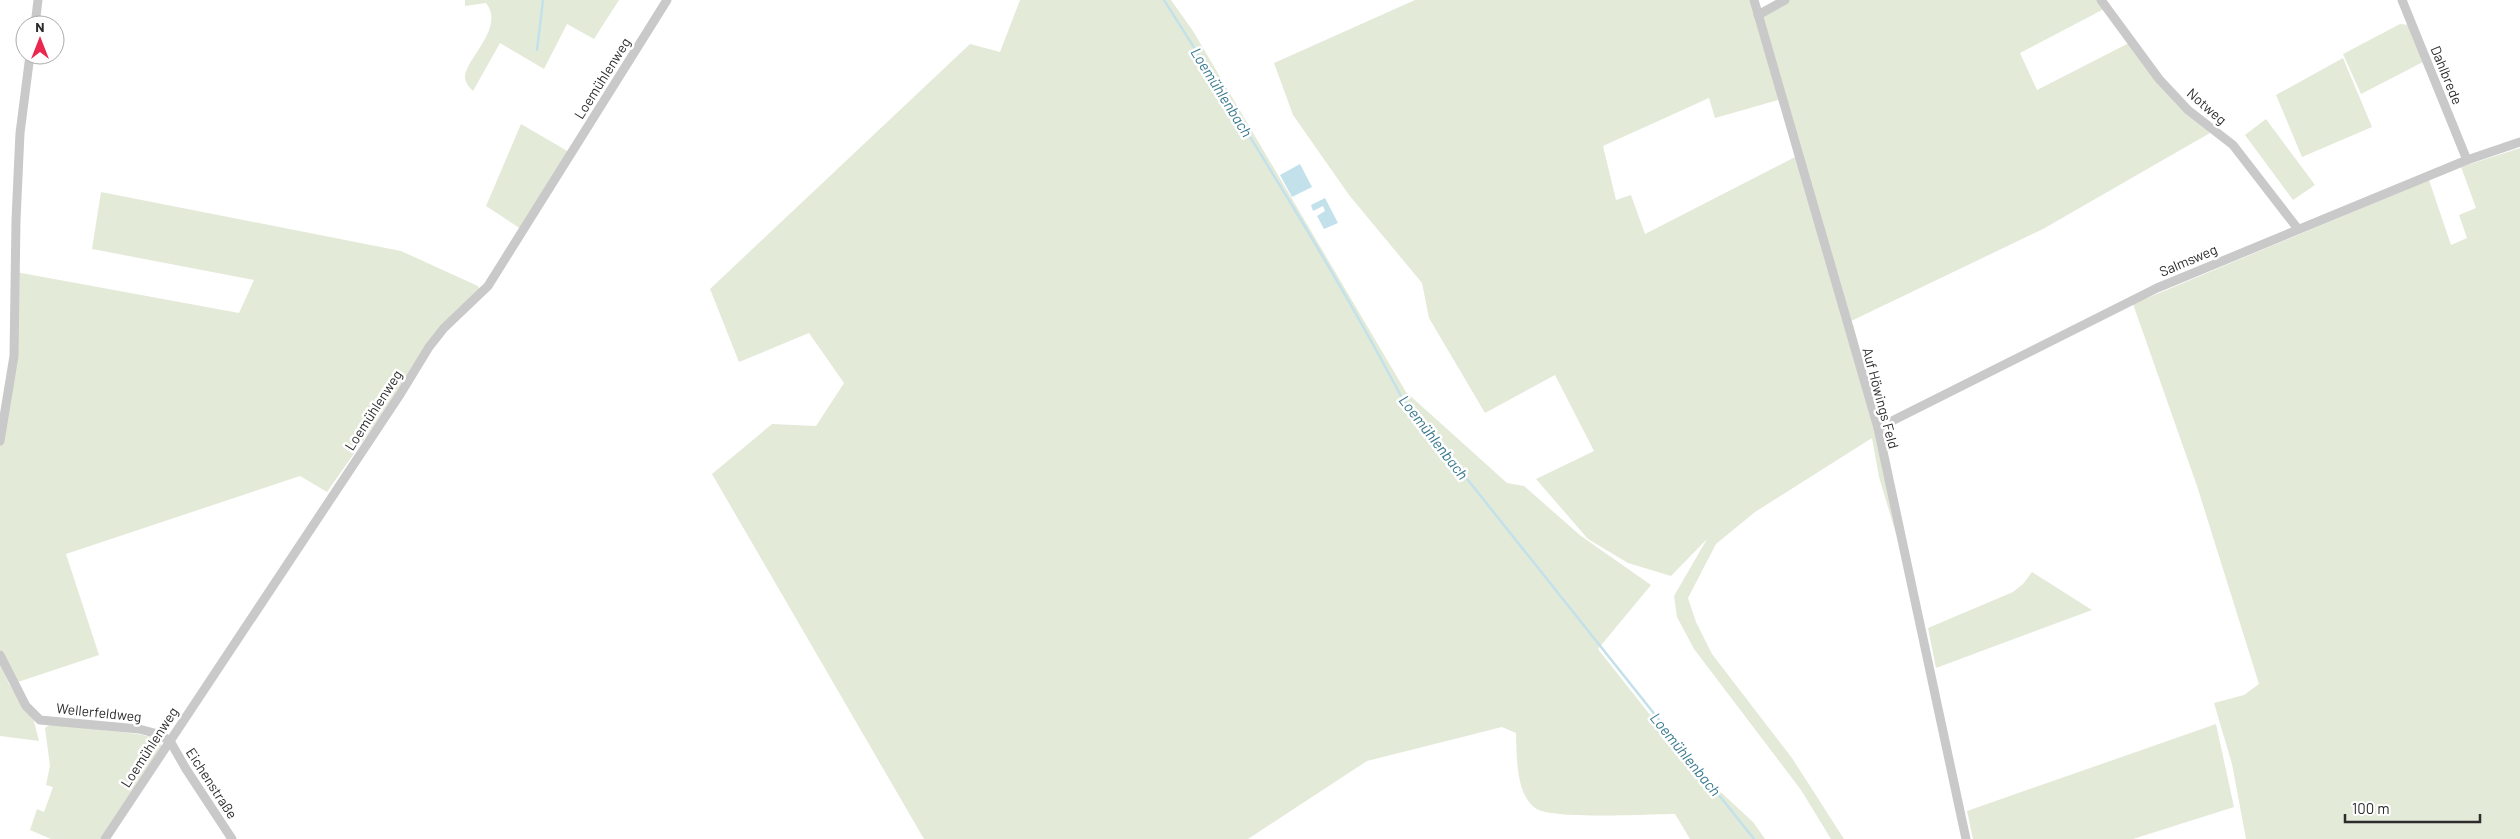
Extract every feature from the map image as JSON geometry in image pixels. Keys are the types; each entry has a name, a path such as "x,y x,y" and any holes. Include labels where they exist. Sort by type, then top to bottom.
{"street":[{"path":"36,15 38,0"},
{"name":"Loemühlenweg","path":"105,839 401,393 429,347 444,328 488,286 667,0"},
{"name":"Auf Höwings Feld","path":"1754,0 1878,428 1966,839"},
{"path":"1758,15 1785,0"},
{"name":"Notweg","path":"2101,0 2159,79 2188,110 2233,145 2298,229"},
{"name":"Dahlbrede","path":"2402,0 2467,160"},
{"path":"0,441 3,434 14,356 16,220 20,133 29,65"},
{"name":"Salmsweg","path":"1878,428 2157,288 2467,160 2520,142"},
{"name":"Wellerfeldweg","path":"0,655 26,706 40,720 139,729 158,734 170,741"},
{"name":"Eichenstraße","path":"170,741 232,839"}],"green space":[{"path":"465,0 619,0 594,39 567,24 544,69 500,43 473,91 468,86 465,78 466,71 488,33 491,13 486,3 465,6"},
{"path":"1020,0 1171,0 1193,31 1406,392 1507,483 1524,486 1581,536 1651,585 1598,649 1685,759 1753,822 1765,839 1690,839 1675,814 1580,815 1545,812 1535,808 1528,801 1520,783 1516,733 1502,727 1367,761 1248,839 924,839 712,474 772,424 816,426 844,383 809,333 739,362 710,289 970,44 1000,52"},
{"path":"1415,0 1754,0 1758,14 1785,0 2098,0 2104,9 2020,53 2037,90 2129,43 2210,133 2043,229 1847,323 1853,324 1904,531 1896,534 1879,477 1872,438 1755,512 1716,544 1688,598 1696,622 1712,654 1792,758 1844,839 1831,839 1801,790 1694,649 1677,617 1674,596 1707,539 1671,576 1628,563 1588,539 1536,479 1594,451 1555,375 1485,413 1429,318 1422,283 1349,195 1293,115 1274,63","holes":["1709,98 1715,118 1782,99 1797,156 1645,234 1631,195 1616,200 1603,146"]},
{"path":"2400,24 2409,25 2423,62 2361,94 2343,54"},
{"path":"2343,58 2372,127 2302,157 2276,95"},
{"path":"2266,119 2315,185 2293,200 2245,135"},
{"path":"521,124 569,152 521,229 486,206"},
{"path":"2520,148 2520,839 2246,839 2232,764 2214,703 2244,695 2259,684 2197,486 2133,304 2429,180 2451,245 2467,238 2459,215 2476,208 2461,167"},
{"path":"101,192 401,251 478,286 482,293 429,347 327,492 300,476 66,554 99,655 18,682 0,654 0,441 14,356 16,272 239,313 254,280 92,249"},
{"path":"2032,572 2092,610 1936,668 1928,628 2013,592 2023,584"},
{"path":"0,663 9,684 34,721 39,741 0,736"},
{"path":"51,724 138,734 155,738 162,746 100,839 51,839 30,830 37,809 44,812 53,787 46,785 50,766 45,728"},
{"path":"2216,724 2234,807 2133,839 1973,839 1967,811"}],"water":[{"path":"1300,164 1312,187 1292,197 1280,175"},
{"path":"1325,198 1338,223 1324,229 1317,216 1325,211 1323,206 1313,211 1311,205"}],"waterway":[{"path":"537,50 543,0"},
{"name":"Loemühlenbach","path":"1164,0 1316,245 1401,396 1754,839"}]}
